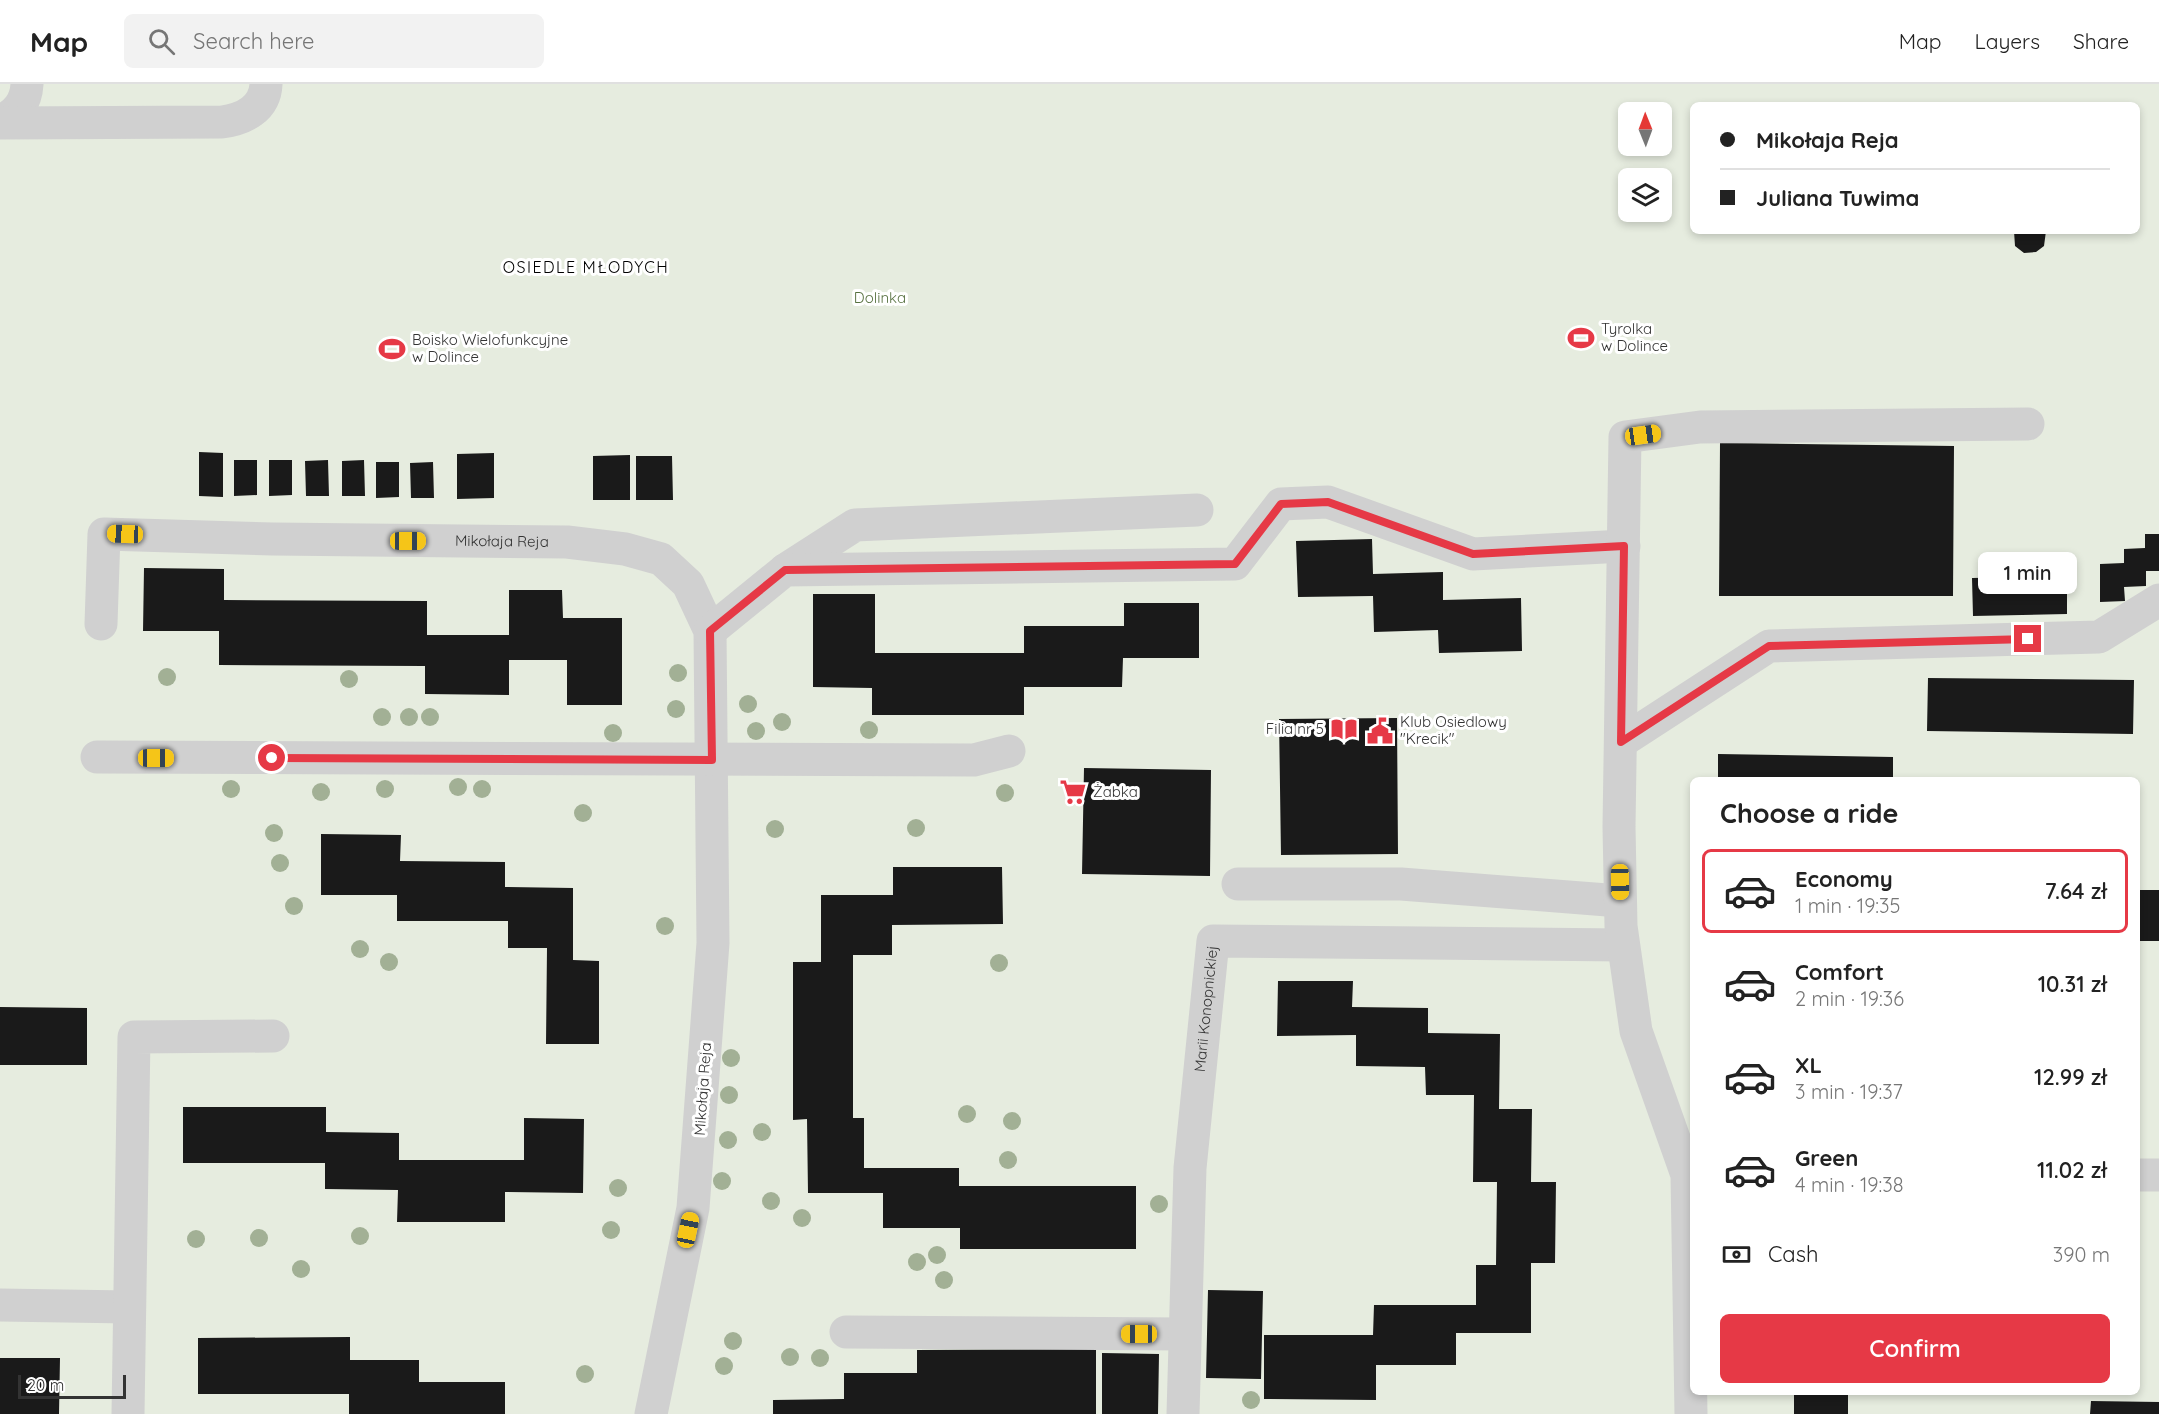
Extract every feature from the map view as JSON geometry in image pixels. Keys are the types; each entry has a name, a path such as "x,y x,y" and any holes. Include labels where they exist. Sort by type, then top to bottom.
{"street":[{"path":"0,122 15,114 21,106 27,84"},
{"path":"0,122 231,121 249,115 257,108 266,84"},
{"path":"1690,1175 1636,1031 1623,945 1620,901 1625,437 1700,427 2028,423"},
{"path":"785,570 1235,564 1281,504 1328,502 1473,554 1624,546"},
{"path":"710,631 785,570 855,525 1197,510"},
{"name":"Mikołaja Reja","path":"101,624 104,534 273,539 567,542 625,549 661,559 688,584 710,631 713,944 693,1208 651,1414"},
{"path":"1621,742 1769,646 2099,637 2159,600"},
{"path":"97,757 974,760 1009,751"},
{"path":"1238,884 1401,884 1620,901"},
{"name":"Marii Konopnickiej","path":"1183,1414 1190,1168 1213,941 1623,945"},
{"path":"128,1414 134,1037 273,1036"},
{"path":"2140,1175 2159,1175"},
{"path":"0,1305 129,1307"},
{"path":"846,1332 1184,1334"},
{"path":"1691,1395 1691,1414"}],"green space":[{"name":"Dolinka","path":"0,84 2159,84 2159,1414 0,1414"}],"building":[{"path":"2014,234 2046,234 2044,246 2036,252 2024,253 2015,246"},
{"path":"1720,443 1954,446 1953,596 1719,596"},
{"path":"199,452 223,453 223,497 199,496"},
{"path":"494,453 494,498 457,499 457,454"},
{"path":"630,455 630,500 593,500 593,456"},
{"path":"636,456 672,456 673,500 636,500"},
{"path":"234,460 257,460 257,495 234,496"},
{"path":"269,460 292,460 292,495 269,496"},
{"path":"328,460 329,496 306,496 305,461"},
{"path":"364,460 365,496 342,496 342,461"},
{"path":"376,462 399,462 399,497 376,498"},
{"path":"433,462 434,498 411,498 410,463"},
{"path":"2145,534 2159,534 2159,571 2146,571 2146,586 2124,587 2125,601 2100,602 2100,564 2124,563 2124,549 2145,548"},
{"path":"1372,539 1373,574 1443,572 1443,600 1521,598 1522,651 1439,653 1438,630 1374,632 1373,596 1298,597 1296,541"},
{"path":"144,568 224,569 224,600 427,601 427,635 509,635 509,590 562,590 563,618 622,618 622,705 567,705 567,660 509,660 509,695 425,694 425,666 219,665 219,631 143,631"},
{"path":"2067,576 2067,614 1973,616 1972,578"},
{"path":"813,594 875,594 875,653 1024,653 1024,626 1124,626 1124,603 1199,603 1199,658 1123,658 1122,687 1024,687 1024,715 872,715 872,688 813,687"},
{"path":"1928,678 2134,680 2133,734 1927,731"},
{"path":"1397,718 1398,854 1281,855 1279,719"},
{"path":"1718,754 1893,757 1893,777 1718,777"},
{"path":"1084,768 1211,770 1210,876 1082,874"},
{"path":"321,834 401,835 400,861 505,862 505,887 573,888 573,960 599,961 599,1044 546,1044 547,948 508,948 508,921 397,921 397,895 321,895"},
{"path":"893,867 1002,867 1003,924 892,925 892,955 853,955 853,1118 864,1118 864,1168 959,1168 959,1186 1136,1186 1136,1249 960,1249 960,1228 883,1228 883,1193 808,1193 807,1119 793,1120 793,962 821,962 821,895 893,895"},
{"path":"2140,890 2159,890 2159,941 2140,941"},
{"path":"1278,981 1353,981 1352,1007 1428,1008 1428,1033 1500,1034 1499,1109 1532,1109 1531,1182 1556,1182 1555,1263 1531,1263 1531,1333 1456,1333 1456,1365 1376,1365 1376,1400 1264,1399 1264,1335 1373,1335 1374,1305 1476,1305 1476,1265 1496,1265 1497,1182 1473,1182 1474,1095 1426,1095 1425,1067 1356,1066 1356,1035 1277,1036"},
{"path":"0,1007 87,1008 87,1065 0,1065"},
{"path":"183,1107 326,1107 326,1132 399,1133 399,1160 524,1160 524,1118 584,1119 583,1193 505,1192 505,1222 397,1222 398,1190 325,1189 325,1163 183,1163"},
{"path":"1208,1290 1263,1291 1261,1379 1206,1378"},
{"path":"350,1337 350,1360 419,1360 419,1382 505,1382 505,1414 349,1414 349,1394 198,1394 198,1338"},
{"path":"1096,1349 1096,1414 773,1414 773,1400 844,1399 844,1373 917,1373 917,1350"},
{"path":"1102,1353 1159,1354 1158,1414 1102,1414"},
{"path":"0,1358 60,1358 59,1414 0,1414"},
{"path":"1794,1395 1848,1395 1848,1414 1794,1414"},
{"path":"2091,1401 2159,1402 2159,1414 2090,1414"}],"place":[{"name":"Tyrolka w Dolince","path":"1581,338"},
{"name":"Boisko Wielofunkcyjne w Dolince","path":"392,349"},
{"name":"Filia nr 5","path":"1344,729"},
{"name":"Klub Osiedlowy \"Krecik\"","path":"1380,731"},
{"name":"Żabka","path":"1073,792"}],"district":[{"name":"OSIEDLE MŁODYCH","path":"586,267"}],"route":[{"path":"272,758 712,760 710,631 785,570 1235,564 1281,504 1328,502 1473,554 1624,546 1621,742 1769,646 2028,639"}]}
